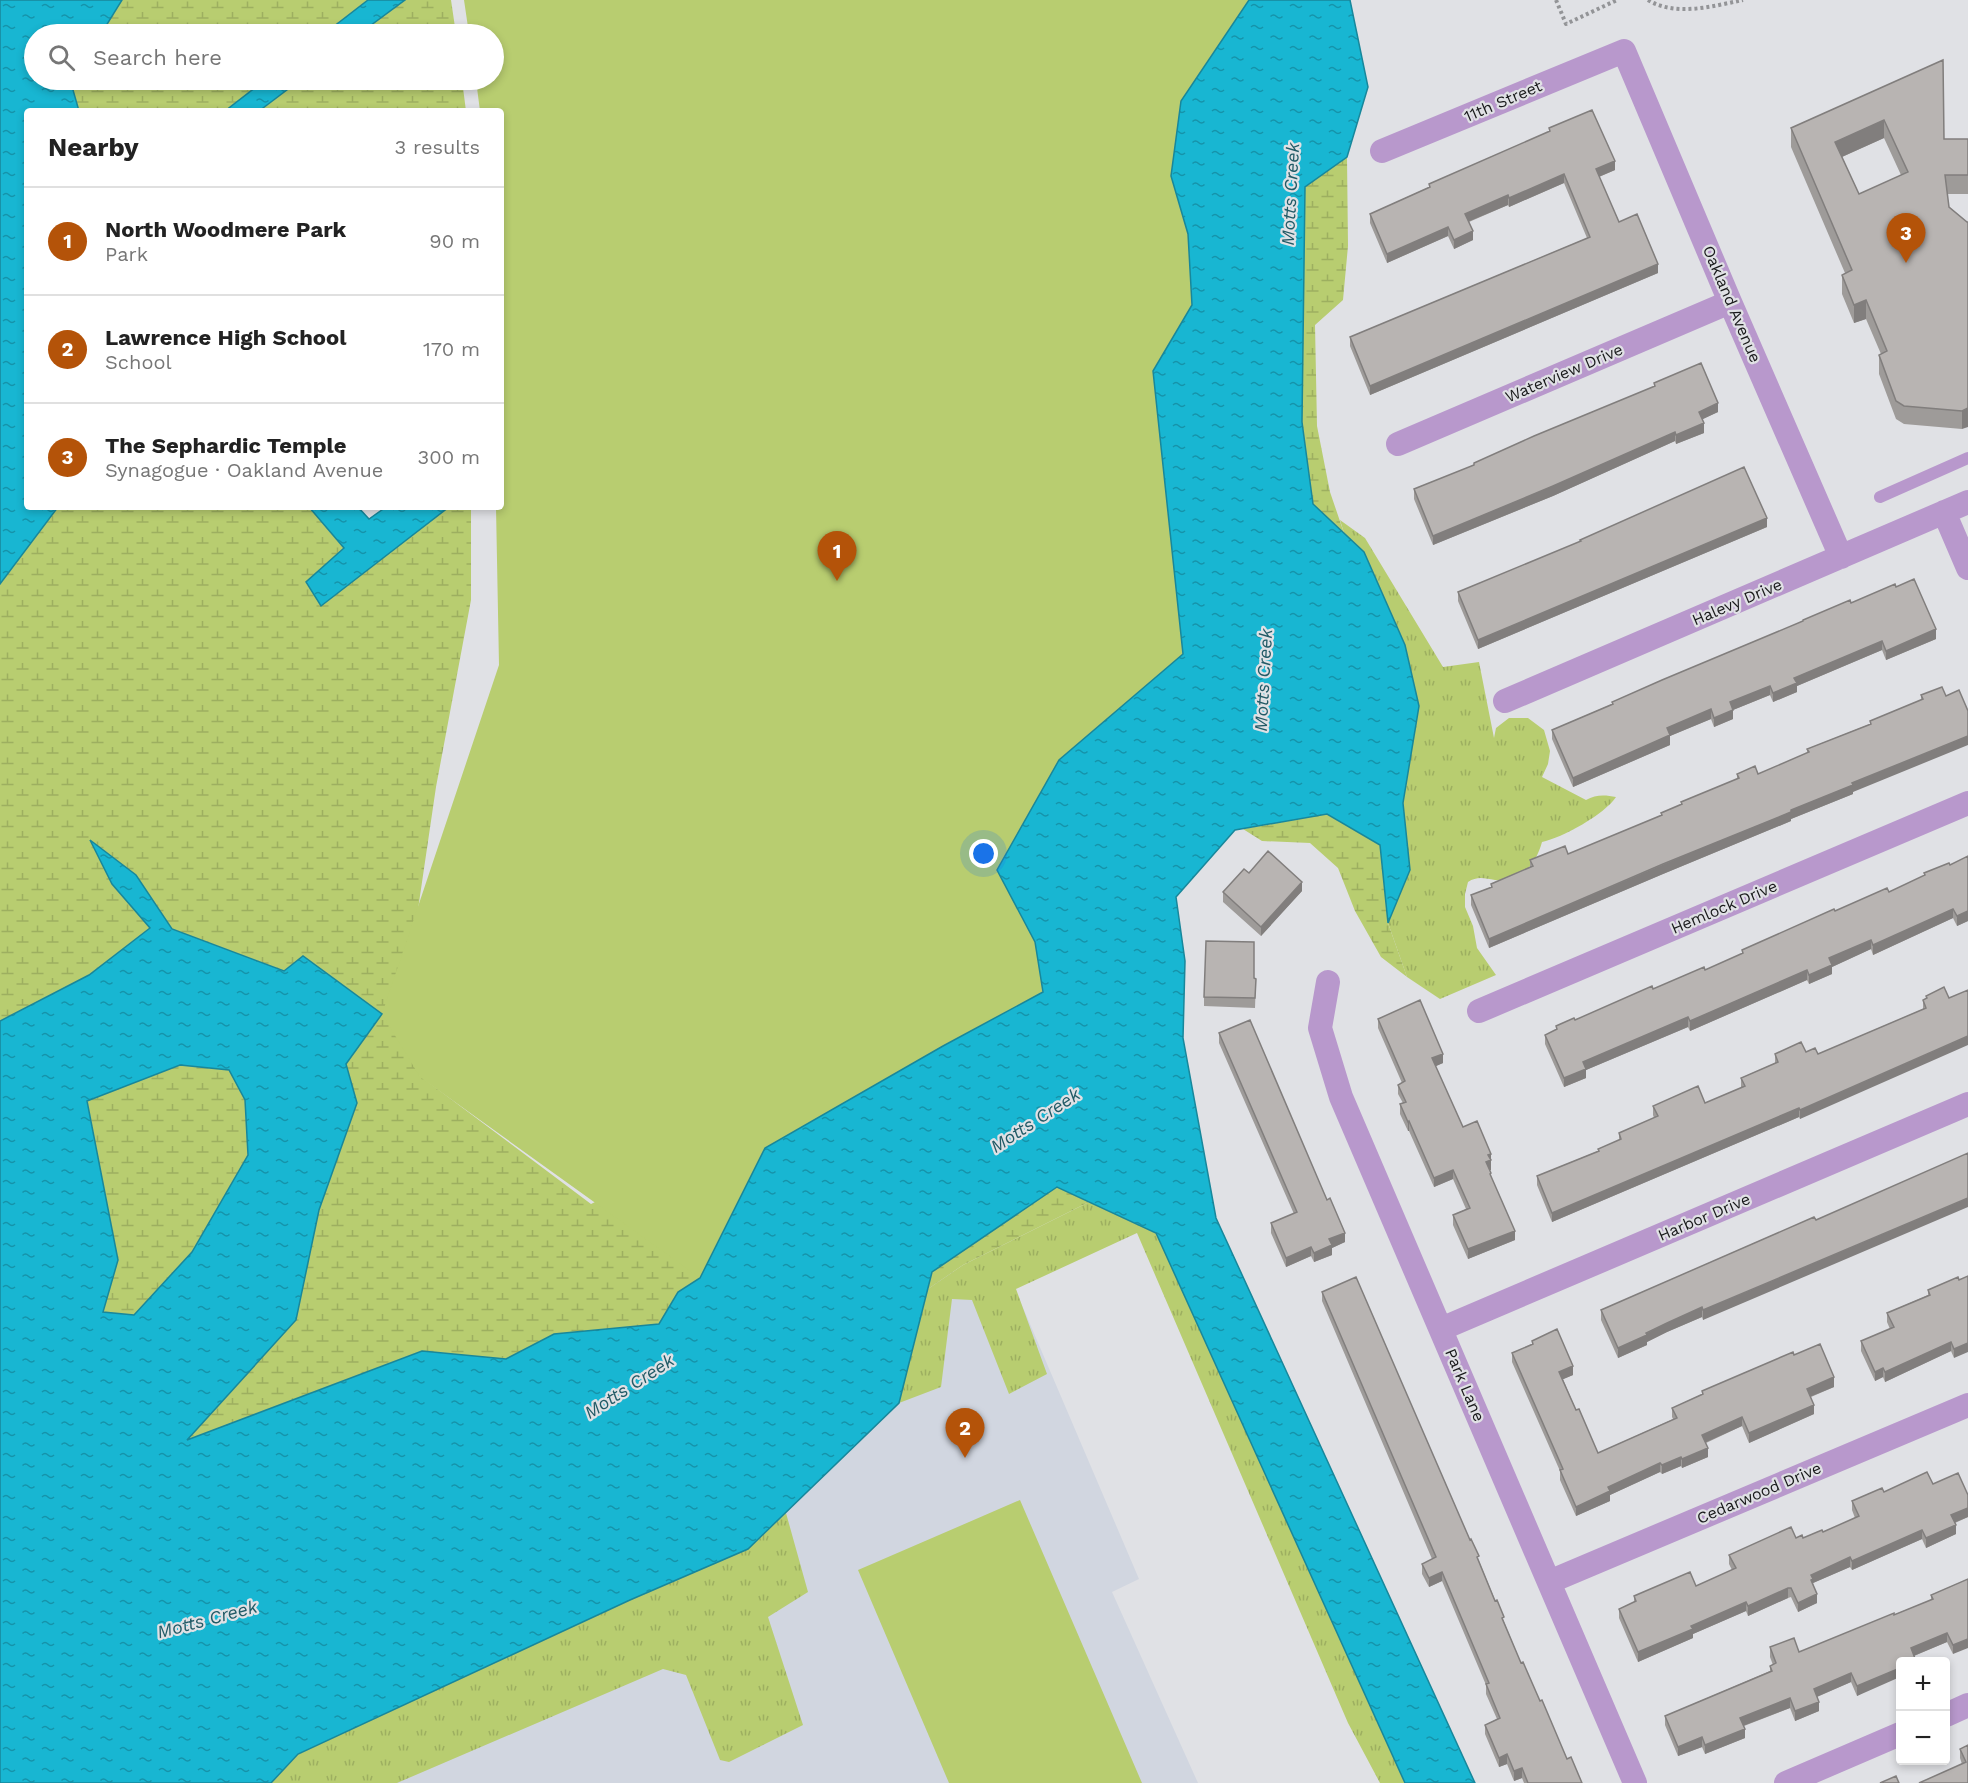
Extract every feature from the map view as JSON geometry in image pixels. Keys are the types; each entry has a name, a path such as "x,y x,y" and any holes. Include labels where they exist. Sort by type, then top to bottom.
{"street":[{"name":"11th Street","path":"1382,151 1624,51"},
{"name":"Oakland Avenue","path":"1624,51 1840,557"},
{"name":"Waterview Drive","path":"1398,444 1730,302"},
{"name":"Halevy Drive","path":"1505,701 1968,502"},
{"path":"1944,512 1968,568"},
{"name":"Hemlock Drive","path":"1479,1011 1968,803"},
{"name":"Park Lane","path":"1328,982 1320,1028 1341,1097 1635,1783"},
{"name":"Harbor Drive","path":"1441,1329 1968,1104"},
{"name":"Cedarwood Drive","path":"1550,1582 1968,1405"},
{"path":"1950,1713 1968,1705"},
{"path":"1786,1783 1896,1736"}],"lane":[{"path":"1880,497 1968,458"}],"path":[{"path":"1556,0 1566,24 1617,0"},
{"path":"1648,0 1660,7 1691,9 1743,0"}],"shaded area":[{"path":"932,1272 1009,1275 1139,1579 1112,1592 1198,1783 271,1783 899,1403"}],"green space":[{"path":"122,0 368,0 337,24 107,24"},
{"path":"405,0 451,0 455,24 373,24"},
{"path":"464,0 1249,0 1181,101 1171,176 1188,234 1192,305 1153,371 1184,654 1059,760 998,870 1035,942 1043,992 943,1046 765,1148 700,1278 420,1077 382,1014 499,665 496,510 504,510 504,108 480,108 477,90 504,90 504,24 468,24"},
{"path":"1113,0 1249,0 1181,101 1171,176 1188,234 1192,305 1153,371 1184,654 1059,760 998,870 1035,942 1043,992 943,1046 765,1148 700,1278 678,1292 659,1324 554,1334 506,1359 422,1351 185,1441 296,1320 319,1210 357,1103 346,1064 382,1014 303,956 284,971 172,929 136,875 91,842 112,884 150,928 89,975 0,1021 0,584 56,510 312,510 344,548 306,582 321,605 445,510 471,510 471,600 436,787 406,991 420,1076 591,1204 717,1142 871,1030 925,997 959,849 1096,634 1143,534 1093,406 1095,267 1119,213 1101,87"},
{"path":"73,90 252,90 229,108 78,108"},
{"path":"287,90 463,90 466,108 263,108"},
{"path":"1347,157 1348,246 1343,300 1315,325 1317,426 1330,492 1344,533 1313,504 1302,422 1305,187"},
{"path":"1340,520 1365,538 1443,667 1479,662 1494,738 1496,728 1509,718 1528,718 1544,730 1550,751 1548,764 1542,777 1586,800 1601,796 1616,797 1603,811 1582,824 1560,836 1542,842 1536,858 1520,875 1504,880 1481,878 1468,882 1465,907 1473,926 1477,948 1496,975 1440,999 1407,977 1388,923 1410,870 1403,803 1419,706 1405,645 1364,552 1344,533"},
{"path":"1327,814 1380,845 1388,923 1407,977 1381,957 1355,911 1338,868 1310,843 1262,841 1243,829"},
{"path":"180,1065 229,1070 245,1100 248,1155 192,1252 134,1315 103,1312 118,1260 87,1100"},
{"path":"1057,1187 1089,1202 963,1265 928,1289 932,1272"},
{"path":"1089,1202 1156,1233 1405,1783 1380,1783 1348,1723 1137,1233 1016,1289 1047,1374 1009,1394 972,1300 952,1299 941,1387 899,1403 928,1289 963,1265"},
{"path":"1020,1500 1142,1783 949,1783 858,1570"},
{"path":"786,1513 808,1592 768,1617 803,1725 729,1762 720,1760 686,1675 663,1669 397,1783 271,1783 298,1754 630,1600 748,1549"}],"water":[{"path":"0,0 122,0 107,24 24,24 24,90 73,90 78,108 24,108 24,510 56,510 0,584"},
{"path":"368,0 405,0 373,24 337,24"},
{"name":"Motts Creek","path":"1249,0 1350,0 1368,87 1347,157 1305,187 1302,422 1313,504 1364,552 1405,645 1419,706 1403,803 1410,870 1388,923 1380,845 1327,814 1235,830 1176,897 1185,961 1183,1038 1216,1218 1475,1783 1405,1783 1156,1233 1057,1187 932,1272 899,1403 748,1549 630,1600 298,1754 271,1783 0,1783 0,1021 89,975 150,928 112,884 90,840 136,875 172,929 284,971 303,956 382,1014 346,1064 357,1103 319,1210 296,1320 187,1440 422,1351 506,1359 554,1334 659,1324 678,1292 700,1278 765,1148 943,1046 1043,992 1035,942 997,870 1059,760 1183,654 1153,371 1192,305 1188,234 1171,176 1181,101","holes":["180,1065 229,1070 245,1100 248,1155 192,1252 134,1315 103,1312 118,1260 87,1101"]},
{"path":"252,90 287,90 263,108 229,108"},
{"path":"312,510 361,510 369,519 382,510 445,510 321,606 306,582 344,548"}],"building":[{"path":"1943,60 1944,139 1968,139 1968,175 1945,175 1949,207 1968,222 1968,408 1962,411 1904,406 1896,401 1879,355 1887,351 1866,300 1854,305 1842,275 1852,270 1791,128","holes":["1884,120 1908,172 1859,194 1835,142"]},
{"path":"1592,110 1615,161 1596,169 1619,222 1637,214 1658,264 1370,386 1350,337 1590,237 1564,174 1465,214 1473,231 1454,240 1448,227 1387,254 1370,214 1430,187 1429,184"},
{"path":"1701,363 1718,403 1699,412 1704,423 1676,435 1675,432 1433,536 1414,489 1655,386 1654,383"},
{"path":"1744,467 1767,518 1478,640 1458,592 1581,541"},
{"path":"1914,579 1936,629 1886,651 1882,641 1794,678 1797,683 1773,693 1770,686 1730,702 1733,710 1714,718 1711,709 1667,728 1670,735 1573,778 1552,730 1662,680 1850,600 1851,603 1895,584 1896,587"},
{"path":"1942,687 1946,696 1959,690 1968,711 1968,736 1852,783 1853,785 1791,810 1791,812 1489,939 1471,895 1533,866 1530,860 1565,846 1568,854 1662,815 1661,813 1682,804 1681,802 1739,778 1737,774 1755,766 1758,774 1809,752 1807,749 1871,724 1870,721 1923,699 1921,695"},
{"path":"1268,851 1302,882 1261,927 1223,892 1244,869 1249,873"},
{"path":"1968,856 1968,911 1957,916 1953,909 1873,945 1871,940 1829,958 1832,965 1809,975 1807,970 1690,1021 1688,1017 1583,1062 1586,1069 1564,1078 1545,1035 1557,1029 1556,1026 1652,986 1653,989 1704,967 1705,970 1743,953 1742,950 1834,909 1835,911 1887,888 1889,892 1925,875 1924,873 1949,863 1950,865"},
{"path":"1206,941 1254,942 1255,998 1204,997"},
{"path":"1944,987 1949,998 1968,990 1968,1036 1800,1110 1799,1108 1552,1213 1537,1176 1599,1151 1598,1149 1621,1139 1619,1133 1658,1116 1653,1106 1698,1086 1705,1103 1745,1086 1741,1078 1778,1062 1775,1054 1801,1042 1806,1052 1815,1048 1818,1054 1926,1008 1923,1000 1927,998 1926,996"},
{"path":"1420,1000 1443,1054 1432,1058 1463,1127 1477,1121 1491,1154 1488,1155 1491,1160 1486,1162 1490,1174 1515,1231 1468,1249 1453,1215 1470,1208 1453,1170 1434,1178 1400,1104 1406,1102 1398,1085 1405,1081 1378,1019"},
{"path":"1250,1020 1327,1200 1330,1198 1345,1233 1329,1239 1332,1245 1314,1253 1311,1247 1286,1258 1271,1223 1297,1212 1219,1033"},
{"path":"1968,1153 1968,1198 1703,1310 1702,1307 1618,1348 1601,1310 1814,1217 1816,1220"},
{"path":"1968,1276 1968,1343 1954,1349 1951,1342 1885,1372 1883,1368 1875,1372 1861,1341 1894,1327 1887,1313 1930,1295 1928,1290 1958,1277 1959,1280"},
{"path":"1356,1277 1479,1556 1477,1557 1495,1601 1497,1600 1521,1663 1523,1662 1540,1701 1542,1700 1567,1759 1571,1757 1582,1783 1528,1783 1522,1768 1514,1771 1507,1754 1499,1758 1485,1725 1500,1718 1486,1684 1489,1683 1442,1572 1429,1578 1422,1564 1436,1557 1322,1292"},
{"path":"1557,1329 1573,1366 1559,1372 1576,1410 1579,1409 1598,1453 1677,1418 1672,1408 1703,1394 1702,1391 1793,1352 1794,1355 1820,1344 1834,1377 1807,1389 1814,1405 1749,1433 1742,1417 1702,1435 1708,1448 1682,1459 1681,1457 1662,1465 1660,1463 1608,1487 1610,1491 1576,1507 1560,1470 1563,1469 1512,1353 1533,1344 1532,1341"},
{"path":"1927,1472 1933,1484 1958,1473 1968,1495 1968,1508 1951,1515 1956,1525 1926,1538 1922,1530 1852,1561 1850,1557 1811,1575 1817,1594 1798,1603 1791,1588 1788,1588 1748,1606 1746,1602 1691,1626 1693,1629 1638,1652 1619,1609 1636,1601 1634,1596 1690,1572 1696,1586 1736,1568 1729,1555 1791,1527 1796,1538 1802,1535 1803,1538 1822,1530 1823,1532 1859,1516 1852,1501 1882,1488 1884,1492"},
{"path":"1968,1579 1968,1639 1953,1645 1947,1633 1911,1648 1914,1657 1896,1657 1896,1670 1857,1686 1851,1673 1814,1689 1819,1702 1795,1711 1790,1698 1740,1718 1745,1729 1705,1745 1702,1737 1678,1747 1665,1716 1772,1671 1770,1666 1776,1663 1770,1647 1794,1638 1799,1652 1933,1599 1931,1595"},
{"path":"1968,1745 1968,1783 1919,1783 1966,1762 1960,1749"},
{"path":"1896,1776 1899,1783 1880,1783"}],"place":[{"name":"The Sephardic Temple","path":"1906,263"},
{"name":"North Woodmere Park","path":"837,581"},
{"name":"Lawrence High School","path":"965,1458"}]}
